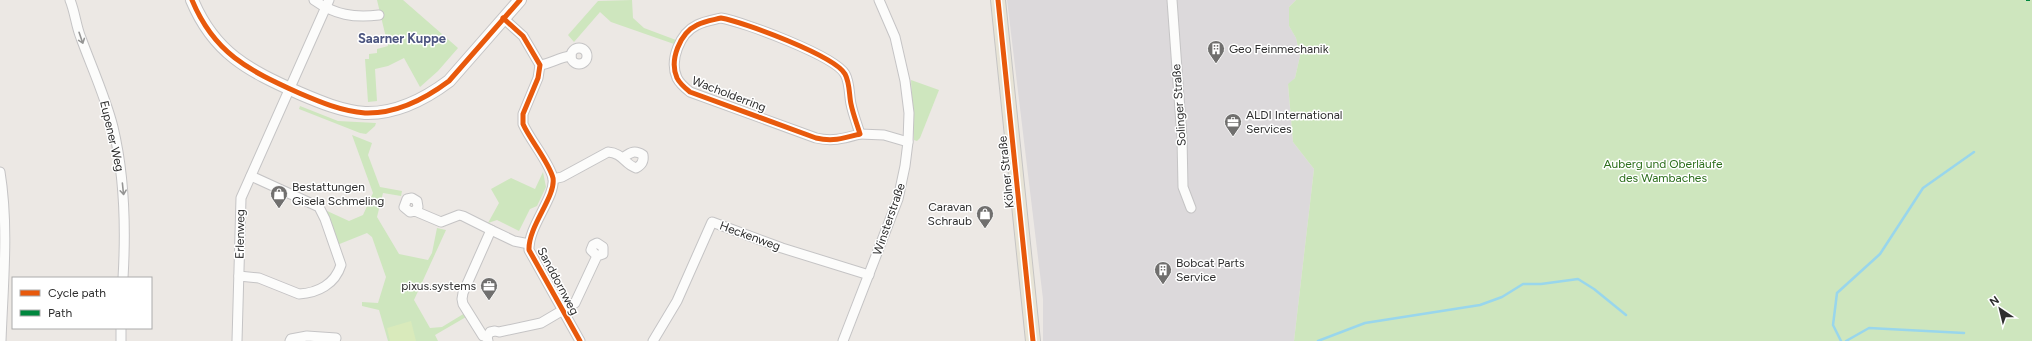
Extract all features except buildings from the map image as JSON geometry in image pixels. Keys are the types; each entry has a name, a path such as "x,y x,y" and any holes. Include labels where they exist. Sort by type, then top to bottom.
{"main road":[{"name":"Kölner Straße","path":"998,0 1033,341"}],"street":[{"name":"Eupener Weg","path":"70,0 80,36 100,88 112,126 120,164 124,200 123,277"},
{"path":"192,0 206,28 226,52 240,63 257,74 290,89 340,109 365,113 396,109 418,101 449,80 520,0"},
{"path":"314,0 327,4 344,15 361,17 379,14"},
{"name":"Winsterstraße","path":"843,341 898,198 905,166 908,142 909,113 905,81 895,37 879,0"},
{"name":"Solinger Straße","path":"1172,0 1184,187 1191,208"},
{"name":"Erlenweg","path":"237,341 240,205 251,176 327,4"},
{"path":"503,18 524,36 540,65 538,78 523,114 523,124 553,178 562,177 602,154 612,152 624,157"},
{"name":"Wacholderring","path":"860,134 852,106 847,78 834,63 790,42 733,20 721,18 708,20 696,25 687,33 680,43 674,70 677,79 690,92 828,141 840,140 860,134 884,135 908,142"},
{"path":"540,65 547,64 563,57 571,56"},
{"path":"0,172 3,192 5,250 1,341"},
{"path":"239,276 259,278 299,294 306,294 325,288 330,284 339,271 341,265 325,219 319,208 251,176"},
{"name":"Sanddornweg","path":"553,178 551,190 530,235 529,244 531,256 580,341"},
{"path":"415,212 441,222 459,215 463,216 514,241 529,244"},
{"name":"Heckenweg","path":"653,341 677,301 712,222 782,248 869,275"},
{"path":"491,230 463,293 462,299 463,304 483,336 487,339 490,332 495,331 500,337 535,326 562,311"},
{"name":"Sanddornweg","path":"562,311 578,300 597,256"},
{"path":"121,329 121,341"},
{"path":"290,341 291,339 307,336 336,338 335,341"}],"shaded area":[{"path":"1007,0 1296,0 1289,7 1289,26 1296,38 1300,56 1295,78 1288,85 1293,142 1314,169 1294,341 1043,341 1043,299"}],"green space":[{"path":"377,0 403,0 458,48 438,71 420,87 404,58 388,66 375,69 377,101 368,102 365,59 369,59 369,54 377,53 377,49 388,46"},
{"path":"632,0 633,18 644,28 676,40 674,44 611,22 600,12 574,42 568,35 598,1"},
{"name":"Auberg und Oberläufe des Wambaches","path":"1296,0 2032,0 2032,341 1294,341 1314,169 1293,142 1288,84 1295,78 1300,56 1296,38 1289,26 1289,7"},
{"path":"911,80 939,90 920,138 917,141 914,140"},
{"path":"300,106 338,121 376,123 375,126 366,134 360,133 299,109"},
{"path":"352,135 372,143 368,155 380,187 402,191 401,196 383,193 377,217 399,254 428,260 432,253 437,228 446,230 414,300 430,328 442,327 465,313 466,317 435,335 438,341 388,341 379,310 362,306 362,302 378,303 386,277 372,237 367,233 337,245 325,210 349,221 363,215 373,193"},
{"path":"543,172 546,187 537,206 530,209 519,231 497,220 488,223 499,203 491,189 511,178 535,189"},
{"path":"411,321 416,341 390,341 387,328"}],"waterway":[{"path":"1841,341 1833,325 1837,293 1880,254 1923,188 1974,152"},
{"path":"1318,341 1365,323 1480,305 1502,297 1523,284 1541,284 1578,279 1594,289 1626,315"},
{"path":"1846,341 1869,328 1964,333"}],"cycle path":[{"path":"192,0 211,34 222,47 235,58 281,85 315,100 331,106 365,113 377,113 399,108 410,104 440,88 449,81 520,0"},
{"path":"998,0 1033,341"},
{"path":"503,18 523,36 540,65 538,78 523,114 523,124 548,165 553,178 553,186 533,231 529,250 580,341"},
{"path":"721,18 749,26 788,41 825,58 838,67 847,78 850,100 860,134 833,140 816,138 690,92 686,89 677,78 674,63 675,55 681,41 686,34 697,25 721,18"}],"place":[{"name":"Geo Feinmechanik","path":"1216,64"},
{"name":"ALDI International Services","path":"1233,137"},
{"name":"Bestattungen Gisela Schmeling","path":"279,209"},
{"name":"Caravan Schraub","path":"985,229"},
{"name":"Bobcat Parts Service","path":"1163,285"},
{"name":"pixus.systems","path":"489,301"}],"district":[{"name":"Saarner Kuppe","path":"402,38"}]}
